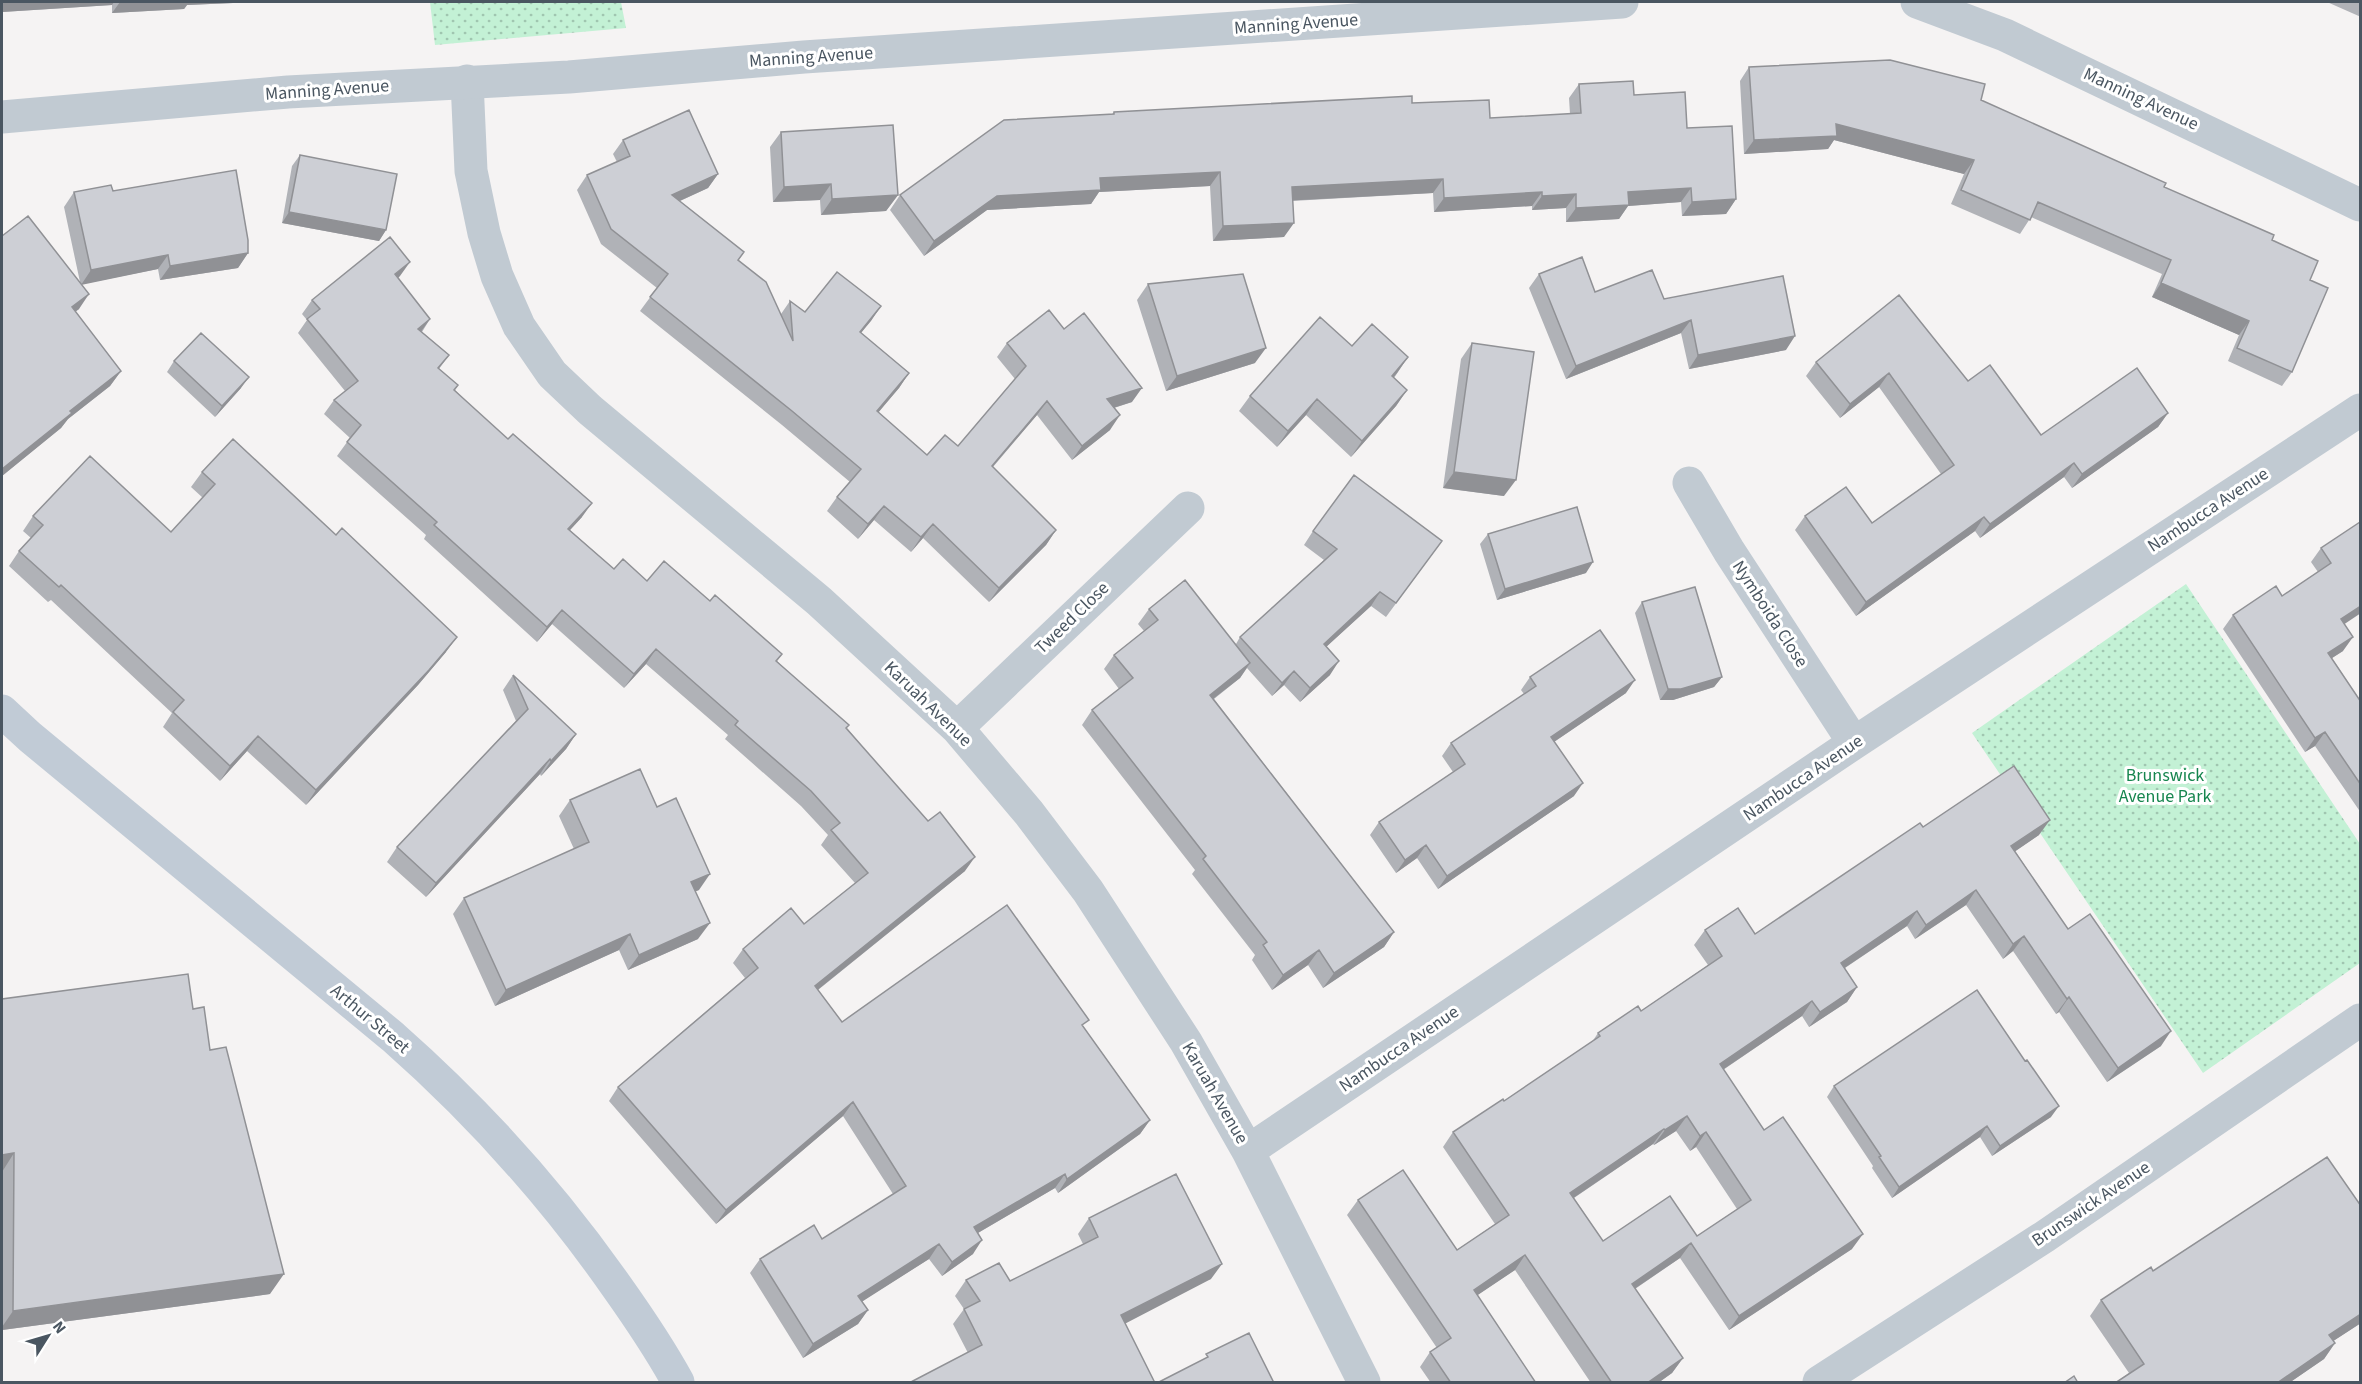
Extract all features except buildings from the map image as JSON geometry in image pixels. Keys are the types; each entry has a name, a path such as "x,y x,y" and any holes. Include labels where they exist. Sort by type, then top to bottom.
{"main road":[{"name":"Arthur Street","path":"2,711 30,737 443,1081 519,1160 583,1238 660,1349 678,1383"}],"street":[{"name":"Manning Avenue","path":"2,117 288,92 569,77 804,57 1622,2"},
{"name":"Manning Avenue","path":"1917,2 2005,35 2361,205"},
{"name":"Karuah Avenue","path":"467,81 471,171 484,233 497,276 519,326 552,374 590,410 819,601 957,728 1029,813 1088,891 1186,1042 1248,1151 1364,1383"},
{"name":"Nambucca Avenue","path":"1248,1151 1854,743 2361,410"},
{"name":"Nymboida Close","path":"1689,483 1729,551 1854,743"},
{"name":"Tweed Close","path":"957,728 1188,508"},
{"name":"Brunswick Avenue","path":"1819,1383 2044,1237 2361,1020"}],"green space":[{"path":"430,2 621,2 626,28 435,45"},
{"name":"Brunswick Avenue Park","path":"2186,584 2360,844 2360,963 2203,1073 1972,733"}]}
